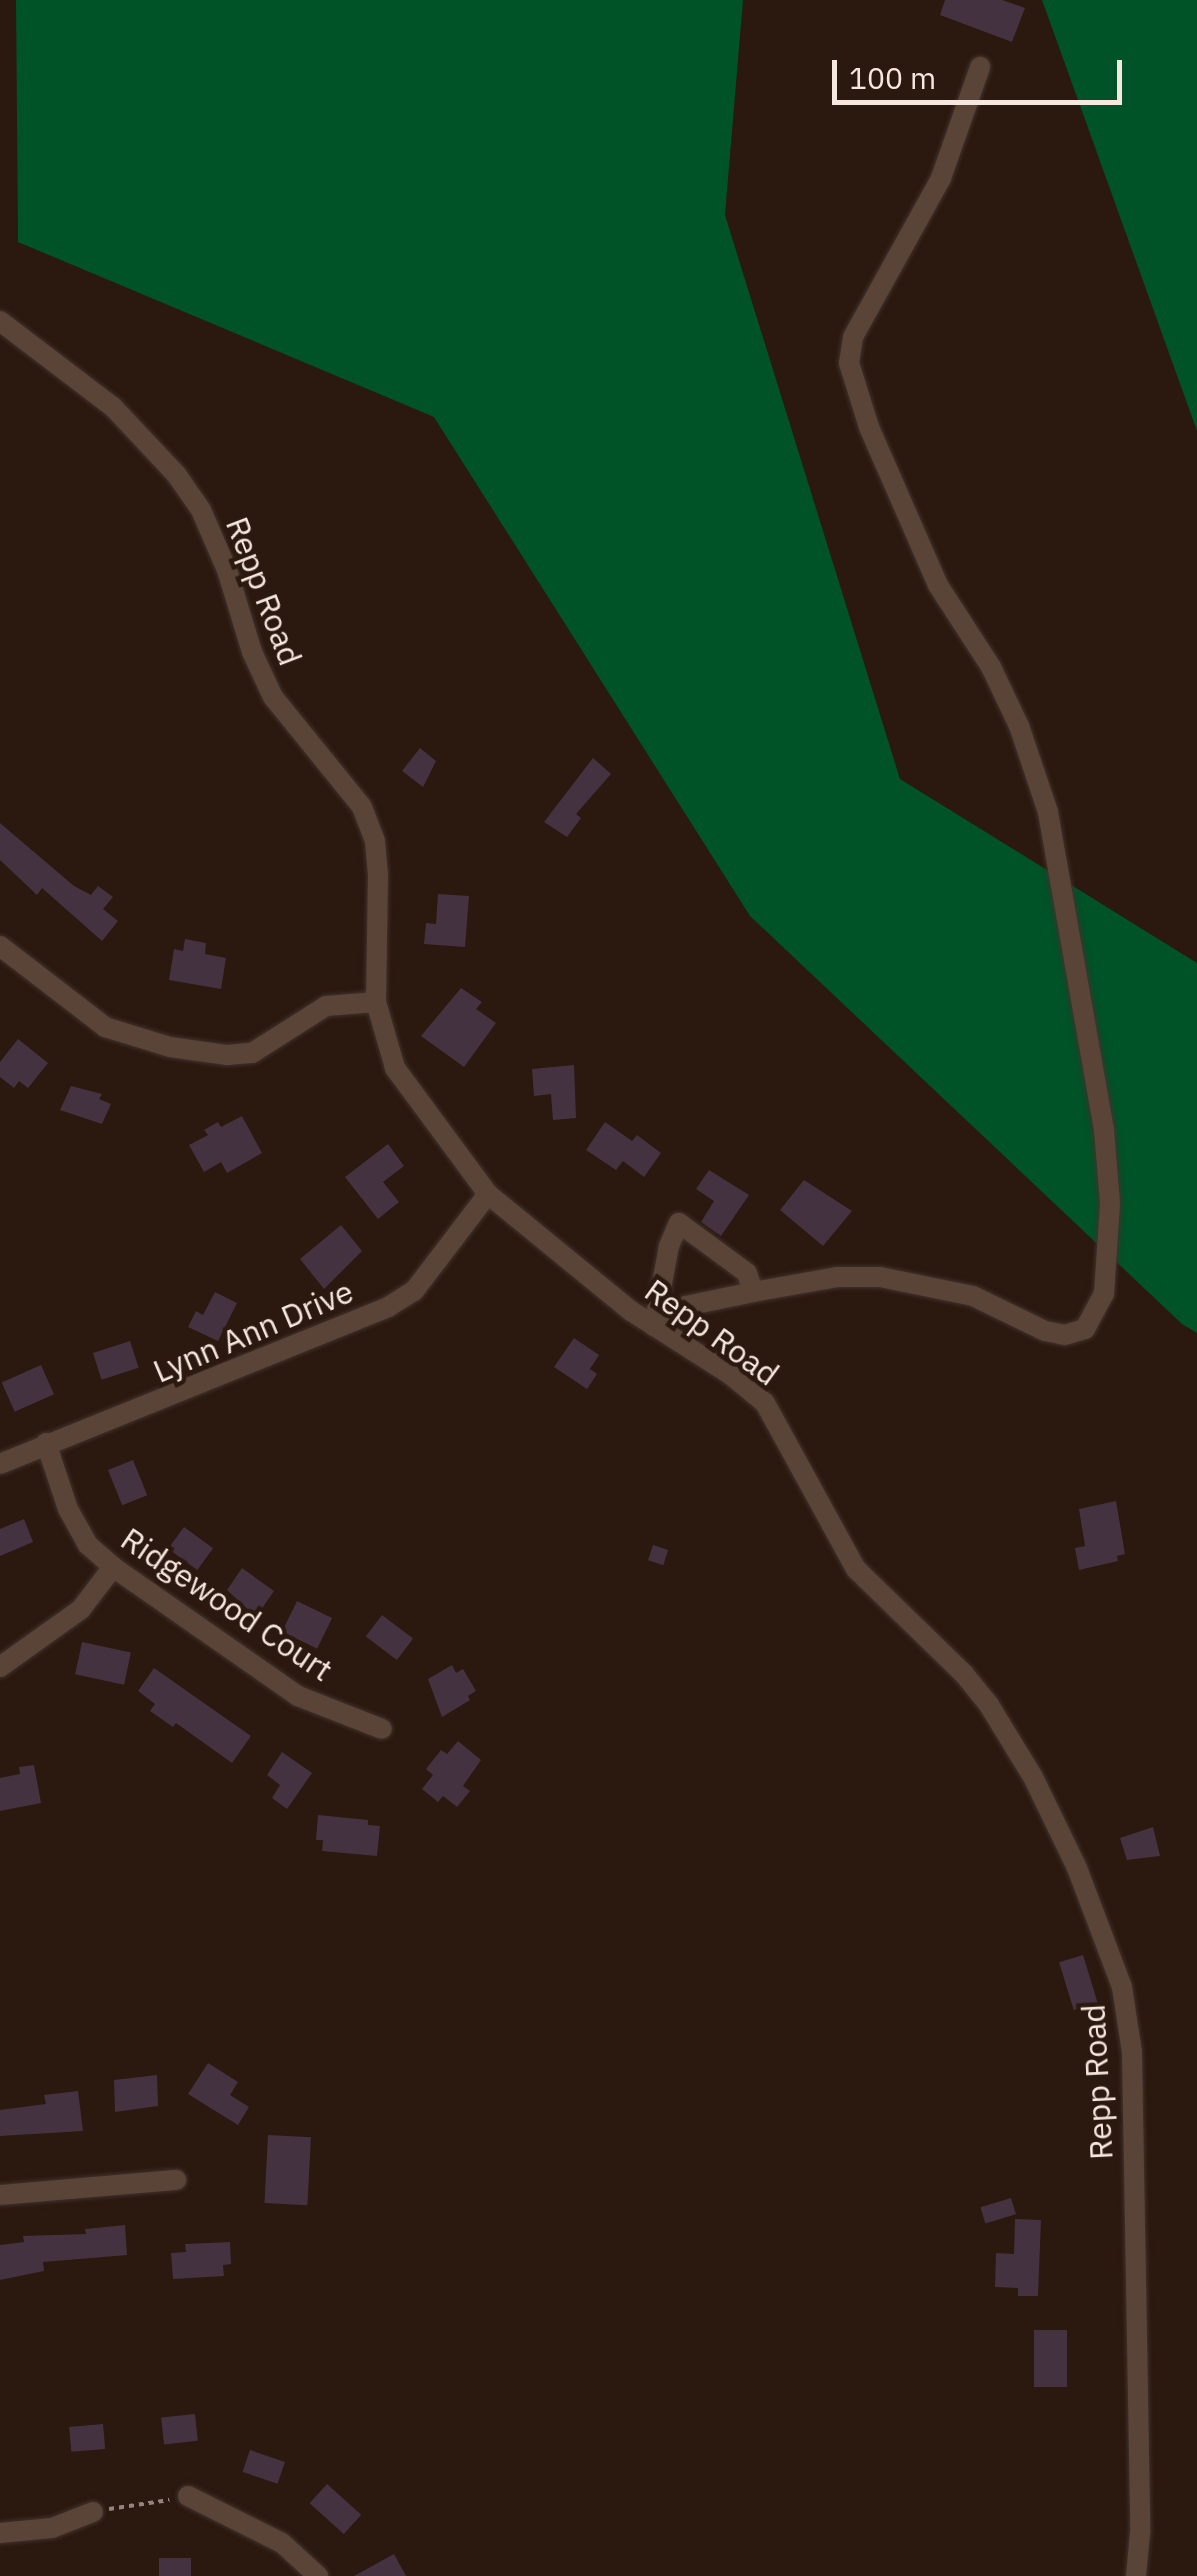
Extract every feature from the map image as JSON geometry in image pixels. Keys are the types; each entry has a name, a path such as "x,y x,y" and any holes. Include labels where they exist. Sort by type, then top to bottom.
{"street":[{"path":"654,1326 686,1306 837,1277 898,1280 974,1296 1046,1331 1065,1335 1086,1329 1104,1294 1110,1203 1104,1130 1048,812 1020,726 991,667 938,585 869,427 849,364 852,337 941,178 980,67"},
{"name":"Repp Road","path":"0,321 113,406 176,474 202,510 252,652 273,697 362,807 375,841 376,1002 395,1068 488,1194 654,1326 731,1375 765,1403 856,1570 964,1674 989,1705 1034,1777 1077,1868 1122,1986 1132,2052 1140,2534 1136,2576"},
{"path":"0,946 104,1027 170,1047 228,1055 252,1052 326,1006 376,1002"},
{"name":"Lynn Ann Drive","path":"0,1464 388,1308 414,1290 488,1194"},
{"path":"654,1326 670,1246 679,1222 747,1273 753,1292"},
{"name":"Ridgewood Court","path":"46,1443 68,1509 88,1545 113,1567 298,1696 382,1730"},
{"path":"0,1667 81,1609 113,1567"},
{"path":"0,2195 176,2180"},
{"path":"188,2496 282,2543 318,2576"},
{"path":"0,2533 52,2528 93,2512"}],"path":[{"path":"93,2512 188,2496"}],"green space":[{"path":"16,0 743,0 725,215 900,779 1197,963 1197,1333 1182,1324 750,916 434,417 18,242"},
{"path":"1042,0 1197,0 1197,431"}],"building":[{"path":"945,0 1002,0 1025,8 1012,42 940,15"},
{"path":"420,748 436,761 423,787 402,771"},
{"path":"593,758 611,774 576,814 581,818 567,837 544,822"},
{"path":"0,823 74,886 91,895 98,886 113,897 103,909 118,921 102,941 42,888 37,895 0,860"},
{"path":"438,894 469,896 465,947 424,944 426,923 436,924"},
{"path":"185,939 206,943 205,954 226,958 221,989 169,980 174,949 183,951"},
{"path":"461,988 482,1002 476,1009 496,1023 464,1067 421,1036"},
{"path":"18,1039 48,1063 28,1088 19,1081 14,1088 0,1077 0,1062"},
{"path":"574,1065 576,1118 553,1120 551,1094 534,1096 532,1069"},
{"path":"71,1086 102,1094 99,1099 111,1104 102,1124 60,1110"},
{"path":"242,1116 262,1153 227,1173 221,1162 204,1172 189,1145 208,1135 204,1130 218,1122 221,1127"},
{"path":"605,1122 632,1141 637,1135 661,1153 644,1177 623,1161 616,1170 586,1150"},
{"path":"388,1144 404,1166 383,1182 399,1202 378,1219 345,1177"},
{"path":"709,1170 749,1195 721,1236 701,1222 714,1201 696,1189"},
{"path":"804,1180 852,1211 823,1246 780,1210"},
{"path":"341,1225 362,1251 324,1289 300,1259"},
{"path":"215,1292 237,1303 218,1341 188,1327 196,1311 203,1315"},
{"path":"574,1338 599,1355 590,1369 597,1374 587,1389 554,1367"},
{"path":"130,1341 139,1368 102,1380 93,1353"},
{"path":"41,1365 54,1394 15,1412 2,1382"},
{"path":"133,1460 147,1495 122,1505 108,1470"},
{"path":"1116,1501 1125,1554 1117,1556 1118,1561 1079,1570 1075,1548 1085,1546 1079,1509"},
{"path":"24,1519 33,1542 0,1556 0,1529"},
{"path":"184,1527 213,1548 197,1570 168,1549"},
{"path":"653,1545 668,1550 663,1565 648,1560"},
{"path":"242,1568 274,1591 256,1617 227,1590"},
{"path":"297,1601 332,1618 317,1649 282,1632"},
{"path":"382,1615 413,1638 397,1660 366,1637"},
{"path":"82,1642 131,1652 124,1685 75,1674"},
{"path":"452,1665 456,1673 463,1669 476,1691 468,1696 470,1700 442,1717 428,1679"},
{"path":"154,1668 251,1736 232,1763 176,1723 173,1727 150,1711 155,1704 138,1691"},
{"path":"458,1741 481,1760 463,1786 470,1791 457,1807 443,1796 438,1802 422,1789 433,1775 426,1769 441,1750 447,1754"},
{"path":"282,1752 312,1773 287,1809 272,1798 280,1785 267,1775"},
{"path":"34,1765 41,1803 0,1811 0,1778 20,1774 19,1767"},
{"path":"318,1815 368,1820 368,1825 380,1826 377,1856 322,1851 323,1840 316,1840"},
{"path":"1153,1827 1160,1856 1127,1860 1120,1838"},
{"path":"1083,1955 1098,2003 1074,2010 1059,1962"},
{"path":"208,2063 238,2082 230,2095 249,2107 238,2125 188,2094"},
{"path":"157,2075 158,2106 115,2112 114,2080"},
{"path":"78,2091 83,2131 0,2136 0,2110 46,2104 44,2095"},
{"path":"268,2135 311,2137 307,2205 264,2203"},
{"path":"1011,2198 1016,2214 985,2224 980,2207"},
{"path":"1015,2219 1041,2220 1038,2296 1018,2296 1018,2288 995,2287 996,2253 1014,2254"},
{"path":"125,2225 127,2255 43,2262 44,2271 0,2280 0,2245 24,2242 23,2236 86,2234 85,2229"},
{"path":"230,2242 231,2264 223,2265 224,2276 173,2279 171,2253 186,2252 185,2244"},
{"path":"1034,2330 1067,2330 1067,2387 1034,2387"},
{"path":"195,2414 198,2441 164,2444 161,2418"},
{"path":"103,2424 105,2449 71,2452 69,2427"},
{"path":"250,2450 285,2462 277,2484 243,2472"},
{"path":"327,2484 361,2515 344,2534 310,2503"},
{"path":"394,2554 406,2576 354,2576"},
{"path":"159,2558 191,2558 191,2576 159,2576"}]}
